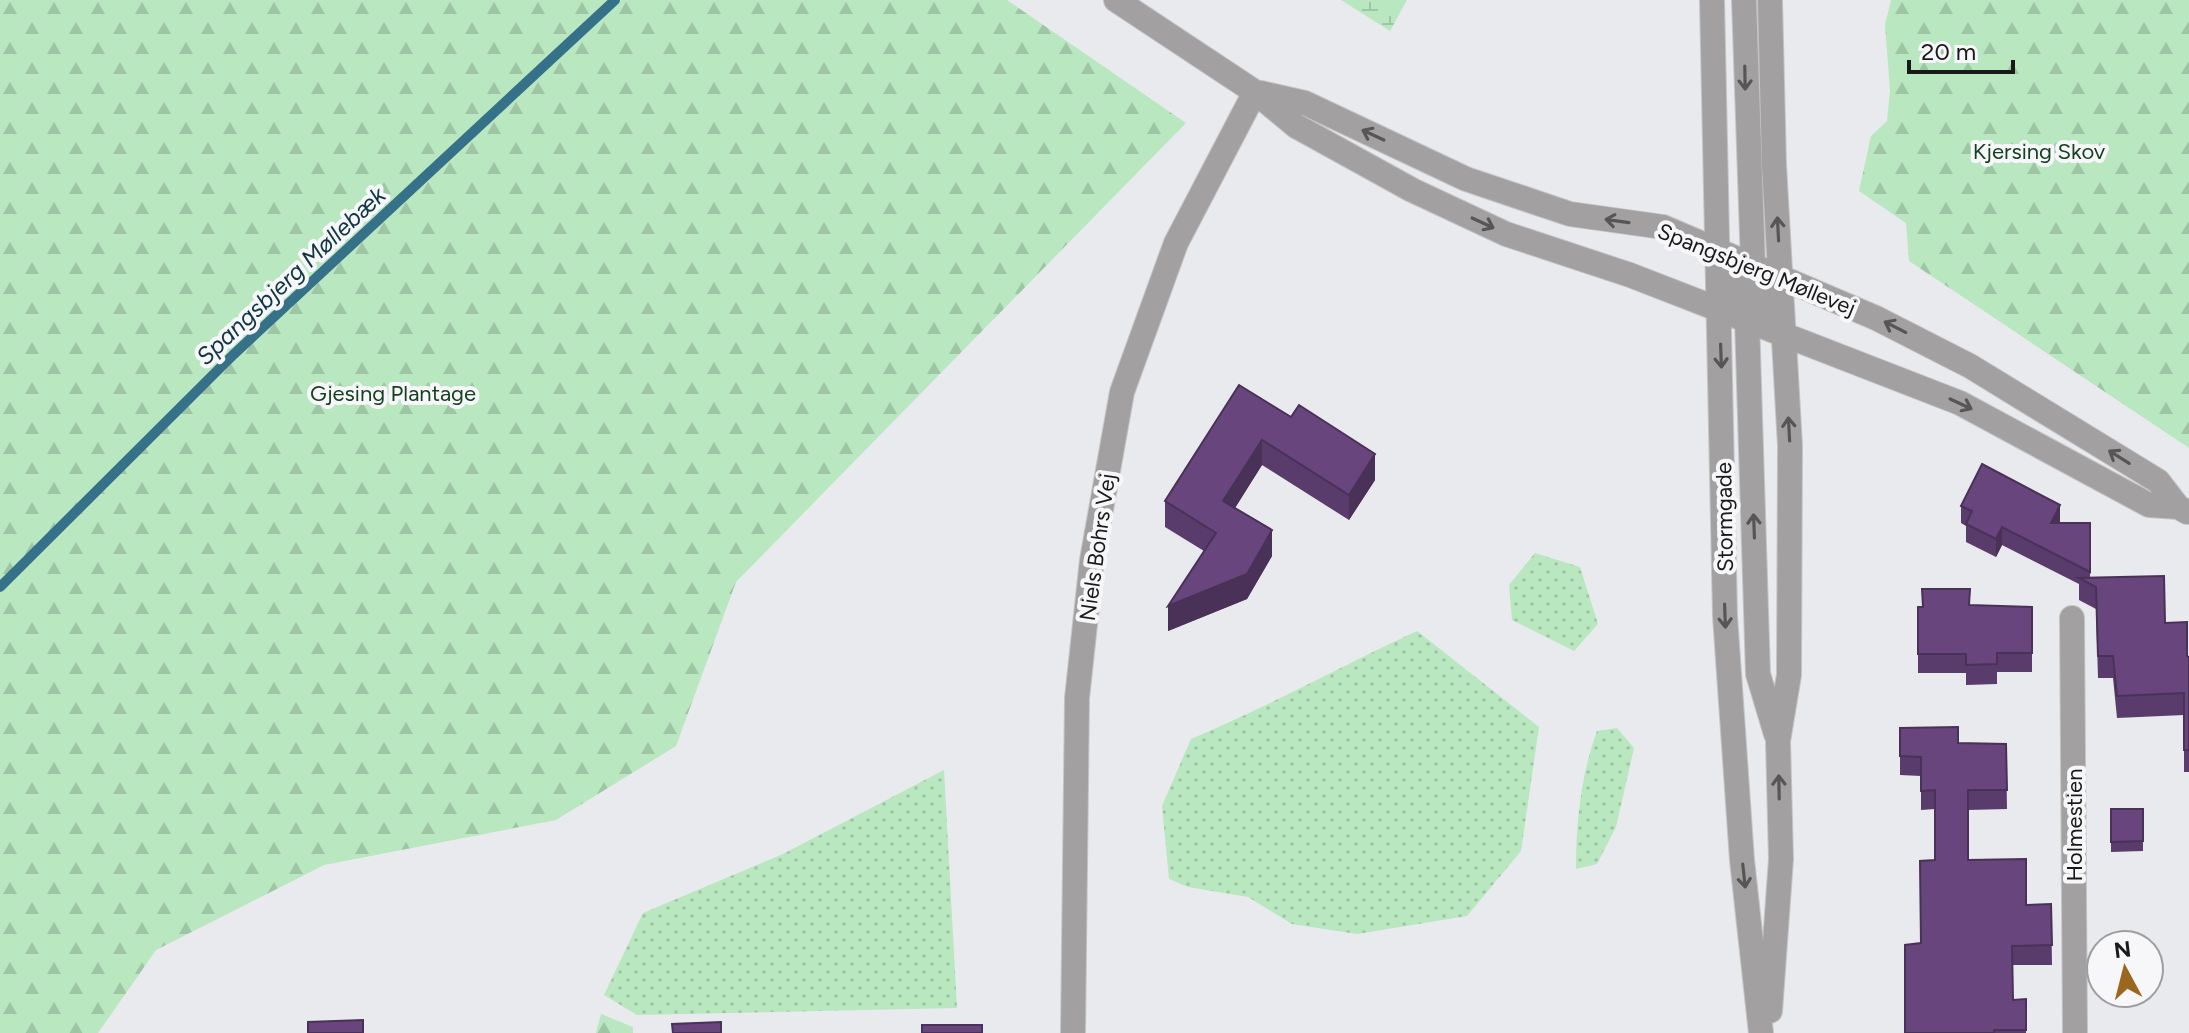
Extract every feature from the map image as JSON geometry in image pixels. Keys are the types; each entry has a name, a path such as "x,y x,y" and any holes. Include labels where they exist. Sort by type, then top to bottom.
{"street":[{"name":"Spangsbjerg Møllevej","path":"1116,0 1255,92 1296,126 1412,190 1506,234 1720,309 1960,403 2149,505 2183,510"},
{"name":"Stormgade","path":"1712,0 1725,616 1742,860 1761,1033"},
{"path":"1744,0 1746,161 1753,265 1757,287 1784,334"},
{"path":"1768,1033 1781,859 1778,741 1789,675 1790,446 1780,277 1770,0"},
{"name":"Spangsbjerg Møllevej","path":"1255,92 1305,103 1481,184 1570,214 1663,227 1876,318 1970,366 2158,481 2183,510"},
{"name":"Niels Bohrs Vej","path":"1073,1033 1077,698 1092,560 1122,392 1176,243 1255,92"},
{"path":"1717,250 1736,279 1747,320 1758,674 1778,741"},
{"name":"Holmestien","path":"2072,618 2075,1033"}],"green space":[{"name":"Gjesing Plantage","path":"0,0 1007,0 1186,123 736,582 676,746 556,820 324,865 156,950 98,1033 0,1033"},
{"path":"1341,0 1407,0 1390,31"},
{"name":"Kjersing Skov","path":"1891,0 2189,0 2189,448 1909,261 1906,223 1859,191 1871,136 1887,121 1890,90 1885,25"},
{"path":"1535,553 1580,567 1598,624 1574,651 1512,620 1509,585"},
{"path":"1417,631 1539,727 1521,851 1467,916 1357,934 1292,924 1248,897 1188,887 1169,879 1162,806 1191,739"},
{"path":"1617,728 1634,748 1616,827 1597,864 1576,869 1580,799 1587,765 1597,731"},
{"path":"944,770 957,1008 637,1015 604,995 643,913 783,854"},
{"path":"601,1014 633,1027 633,1033 596,1033"}],"building":[{"path":"1239,385 1291,417 1299,405 1375,454 1349,495 1262,440 1223,501 1272,530 1247,574 1168,606 1216,533 1165,501"},
{"path":"1982,464 2060,505 2051,523 2090,523 2090,572 2002,527 1996,539 1966,524 1972,511 1961,506"},
{"path":"2164,576 2165,623 2187,622 2189,750 2184,750 2184,693 2117,696 2113,656 2098,656 2096,587 2079,578"},
{"path":"1922,589 1970,589 1969,605 2032,607 2032,653 1997,653 1997,664 1966,665 1966,654 1918,654 1918,607 1923,607"},
{"path":"1958,727 1958,743 2006,744 2007,790 1968,790 1968,860 2026,859 2026,905 2051,904 2052,945 2012,946 2013,1000 2026,999 2026,1030 1905,1033 1905,945 1921,943 1920,861 1935,860 1935,790 1921,791 1921,757 1900,756 1900,728"},
{"path":"2111,809 2143,809 2143,841 2111,842"},
{"path":"363,1020 363,1033 308,1033 308,1022"},
{"path":"721,1022 721,1033 673,1033 672,1024"},
{"path":"922,1025 982,1025 982,1033 922,1033"}],"waterway":[{"name":"Spangsbjerg Møllebæk","path":"0,587 233,355 615,0"}]}
